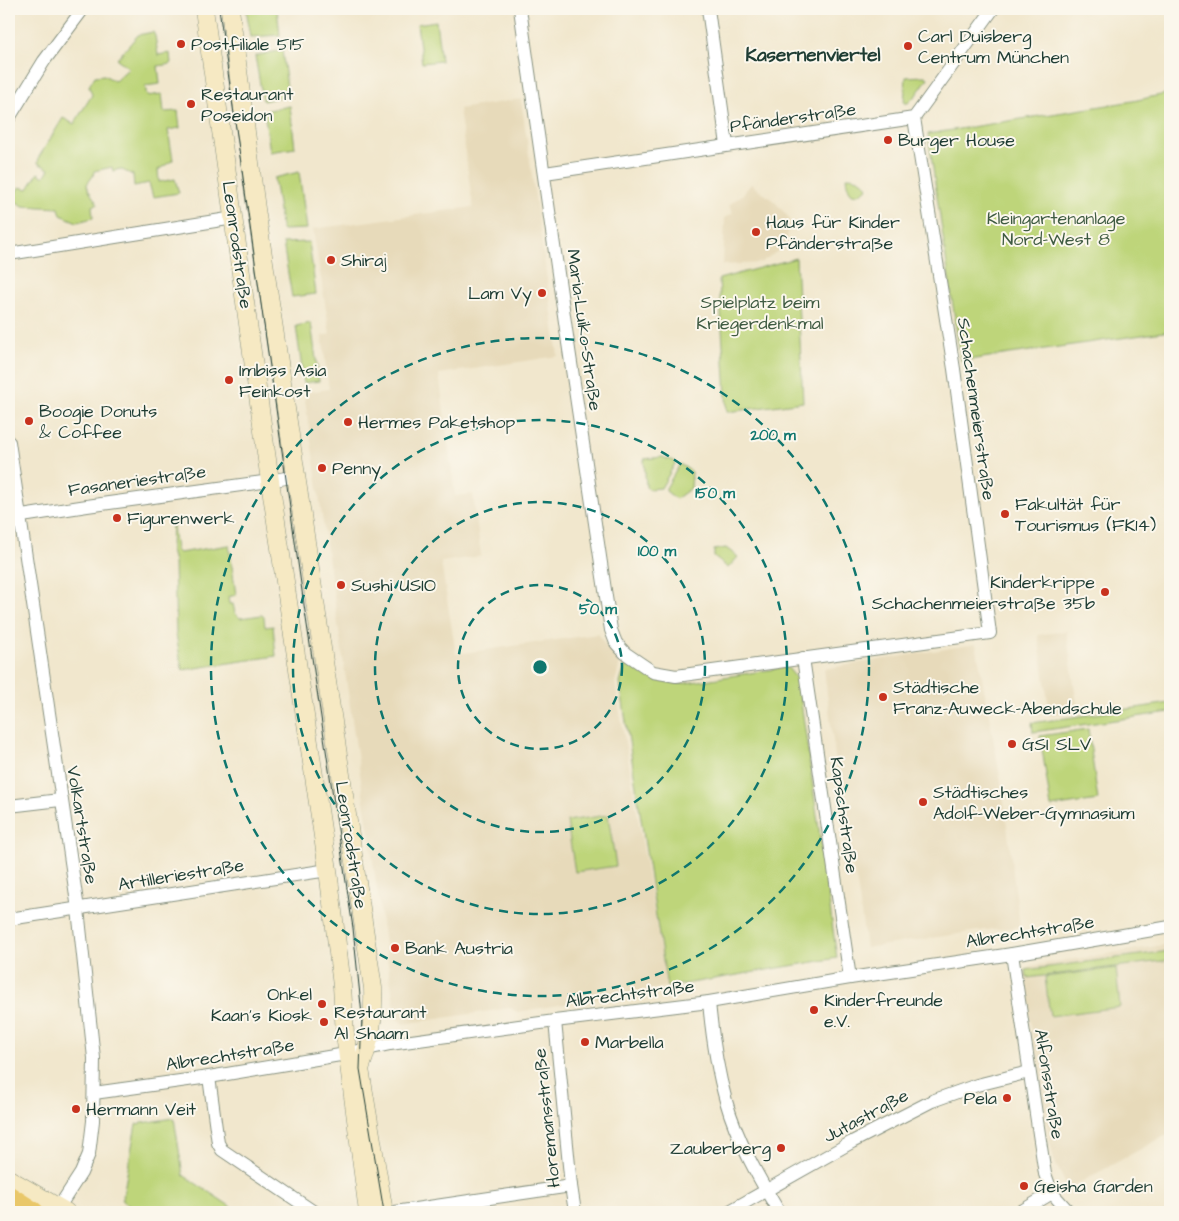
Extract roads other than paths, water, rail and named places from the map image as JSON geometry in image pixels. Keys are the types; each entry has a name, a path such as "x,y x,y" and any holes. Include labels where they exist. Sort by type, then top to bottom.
{"highway":[{"path":"9,1196 34,1212"}],"main road":[{"name":"Leonrodstraße","path":"204,9 270,481 328,870 342,986 347,1053 368,1212"},
{"name":"Leonrodstraße","path":"230,9 256,209 373,988 374,1014 368,1049 360,1069 384,1212"},
{"path":"9,1179 63,1210"}],"street":[{"path":"9,118 44,61 83,9"},
{"name":"Maria-Luiko-Straße","path":"520,9 609,620 616,643 625,653"},
{"path":"708,9 727,145"},
{"path":"914,118 993,9"},
{"name":"Pfänderstraße","path":"545,173 914,118"},
{"name":"Schachenmeierstraße","path":"625,653 653,672 676,676 990,633 954,369 914,118"},
{"path":"9,254 234,218"},
{"name":"Volkartstraße","path":"9,442 14,517 78,909 94,1058 92,1141 82,1173 63,1210"},
{"path":"270,481 296,476"},
{"name":"Fasaneriestraße","path":"14,517 270,481"},
{"name":"Kapschstraße","path":"803,658 850,978"},
{"path":"9,806 60,800"},
{"name":"Artilleriestraße","path":"9,919 328,870"},
{"name":"Albrechtstraße","path":"94,1093 209,1077 390,1044 709,1002 1170,927"},
{"name":"Alfonsstraße","path":"1012,954 1045,1174 1052,1193 1069,1212"},
{"path":"709,1002 717,1062 726,1102 737,1133 766,1191 779,1212"},
{"name":"Horemansstraße","path":"554,1021 575,1212"},
{"name":"Jutastraße","path":"728,1212 852,1142 932,1101 1029,1072"},
{"path":"209,1077 218,1144 222,1150 314,1212"},
{"path":"395,1212 571,1186"},
{"path":"1020,1212 1052,1193"}],"tram line":[{"path":"219,9 304,605 353,928 362,1015 360,1069 384,1212"}],"place":[{"name":"Postfiliale 515","path":"181,44"},
{"name":"Carl Duisberg Centrum München","path":"908,46"},
{"name":"Restaurant Poseidon","path":"191,104"},
{"name":"Burger House","path":"888,140"},
{"name":"Haus für Kinder Pfänderstraße","path":"756,232"},
{"name":"Shiraj","path":"331,260"},
{"name":"Lam Vy","path":"542,293"},
{"name":"Imbiss Asia Feinkost","path":"229,380"},
{"name":"Boogie Donuts & Coffee","path":"29,421"},
{"name":"Hermes Paketshop","path":"348,422"},
{"name":"Penny","path":"322,468"},
{"name":"Fakultät für Tourismus (FK14)","path":"1005,514"},
{"name":"Figurenwerk","path":"117,518"},
{"name":"Sushi USIO","path":"341,585"},
{"name":"Kinderkrippe Schachenmeierstraße 35b","path":"1105,592"},
{"name":"Städtische Franz-Auweck-Abendschule","path":"883,697"},
{"name":"GSI SLV","path":"1012,744"},
{"name":"Städtisches Adolf-Weber-Gymnasium","path":"923,802"},
{"name":"Bank Austria","path":"395,948"},
{"name":"Onkel Kaan's Kiosk","path":"322,1004"},
{"name":"Kinderfreunde e.V.","path":"814,1010"},
{"name":"Restaurant Al Shaam","path":"324,1022"},
{"name":"Marbella","path":"585,1042"},
{"name":"Pela","path":"1007,1098"},
{"name":"Hermann Veit","path":"76,1109"},
{"name":"Zauberberg","path":"781,1148"},
{"name":"Geisha Garden","path":"1024,1186"}],"district":[{"name":"Kasernenviertel","path":"813,55"}],"park label":[{"name":"Kleingartenanlage Nord-West 8","path":"1056,228"},
{"name":"Spielplatz beim Kriegerdenkmal","path":"760,312"}]}
